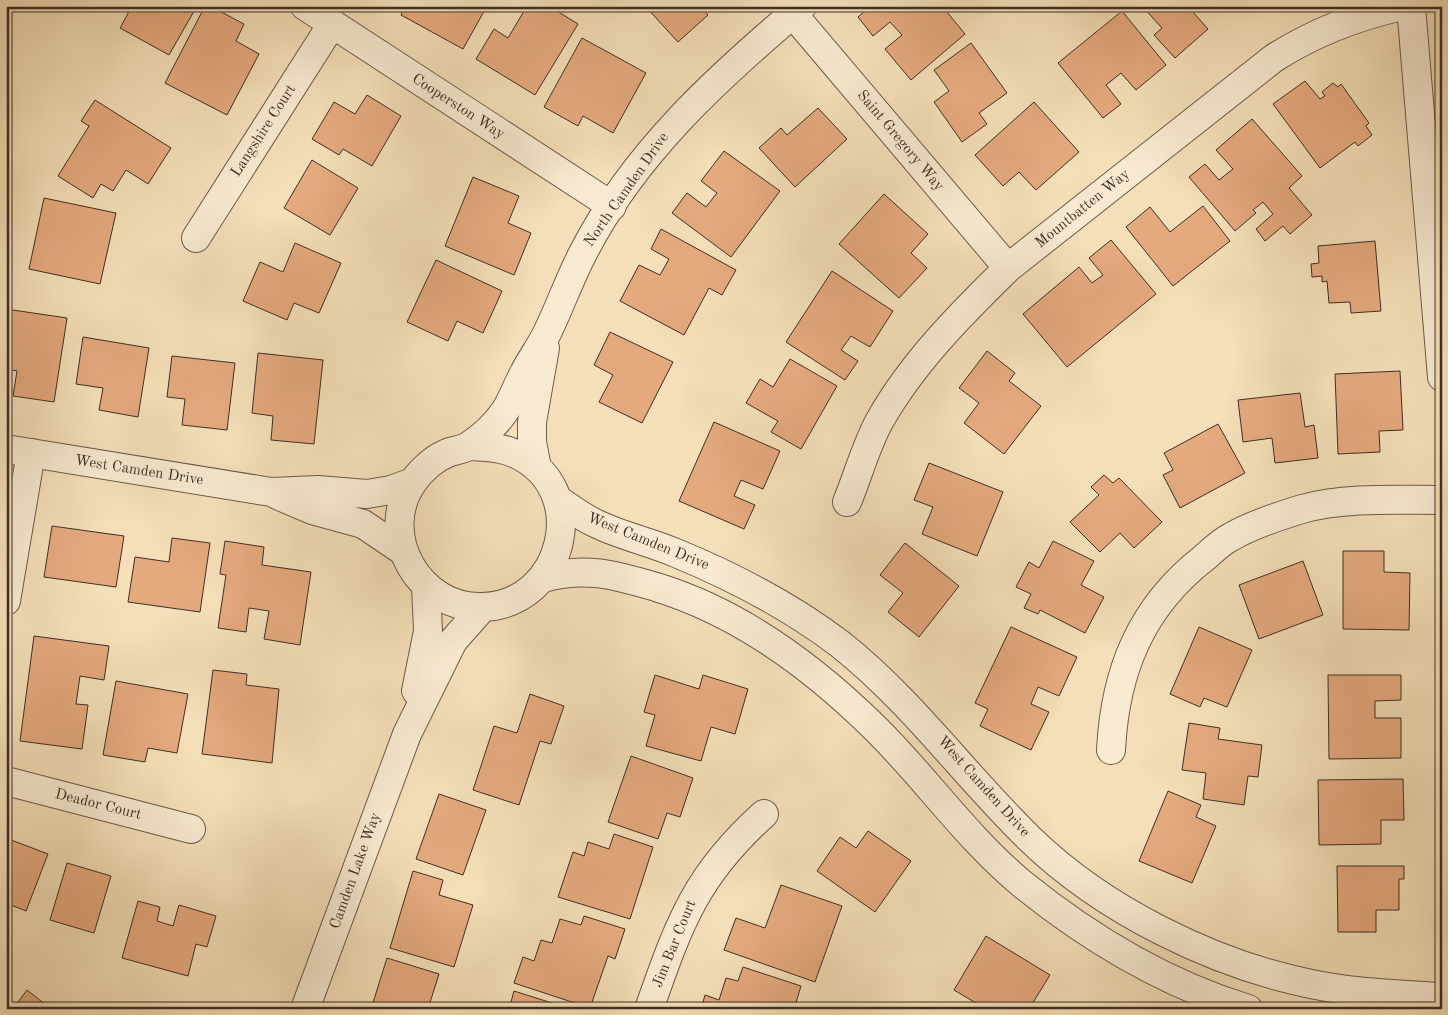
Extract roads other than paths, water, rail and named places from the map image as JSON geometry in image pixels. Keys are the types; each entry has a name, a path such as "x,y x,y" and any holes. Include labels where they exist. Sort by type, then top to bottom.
{"street":[{"name":"Cooperston Way","path":"305,6 612,206"},
{"name":"Mountbatten Way","path":"847,502 879,422 909,374 972,304 1008,268 1274,58 1302,40 1332,26 1363,15 1402,6"},
{"path":"1411,6 1442,376"},
{"name":"Saint Gregory Way","path":"793,9 1008,268"},
{"name":"North Camden Drive","path":"469,446 504,412 547,334 583,252 612,206 662,136 718,79 793,9"},
{"name":"Langshire Court","path":"196,238 332,24"},
{"name":"North Camden Drive","path":"537,468 532,442 532,422 547,334"},
{"path":"469,446 493,447 516,454 537,468 557,500 561,520 560,541 554,560 543,578 526,593 505,604 483,607 462,605 443,598 426,586 408,564 403,551 400,533 400,515 404,498 412,482 434,461 447,453 469,446"},
{"path":"6,601 18,451"},
{"name":"West Camden Drive","path":"18,451 271,492 318,490 367,494 391,490 412,482"},
{"name":"West Camden Drive","path":"271,492 312,510 363,524 403,551"},
{"name":"West Camden Drive","path":"557,500 597,524 674,552 740,581 789,609 840,645 892,690 1030,839 1066,871 1133,915 1194,946 1248,967 1284,977 1311,984 1374,993 1442,997"},
{"path":"1111,750 1113,713 1134,644 1156,606 1179,577 1230,537 1303,509 1358,501 1442,500"},
{"path":"543,578 566,571 615,574 675,593 732,620 780,649 830,686 875,728 982,846 1020,882 1070,921 1118,953 1161,975 1222,1001 1248,1009"},
{"name":"Camden Lake Way","path":"407,734 428,631 426,586"},
{"name":"Camden Lake Way","path":"305,1009 407,734 453,641 483,607"},
{"name":"Deador Court","path":"6,782 191,829"},
{"name":"Jim Bar Court","path":"650,1009 675,937 687,909 703,882 736,840 764,814"}]}
